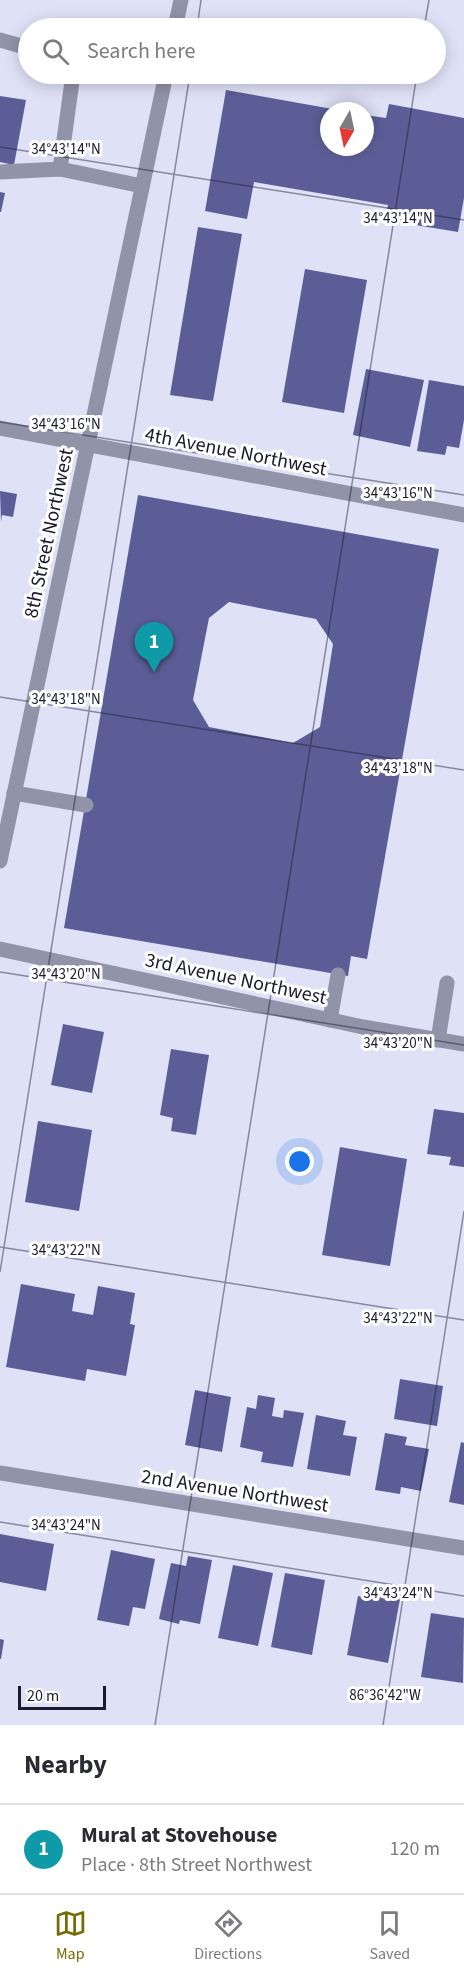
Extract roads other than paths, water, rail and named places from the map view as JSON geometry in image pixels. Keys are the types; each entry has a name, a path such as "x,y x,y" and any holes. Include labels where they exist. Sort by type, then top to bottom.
{"street":[{"path":"177,18 181,0"},
{"path":"0,40 18,45"},
{"path":"60,169 72,84"},
{"name":"8th Street Northwest","path":"0,861 164,84"},
{"path":"0,172 60,169 142,186"},
{"name":"4th Avenue Northwest","path":"0,428 464,515"},
{"path":"14,793 86,805"},
{"name":"3rd Avenue Northwest","path":"0,950 330,1020 464,1044"},
{"path":"330,1020 338,975"},
{"path":"438,1040 447,983"},
{"name":"2nd Avenue Northwest","path":"0,1473 464,1548"}],"place":[{"name":"Mural at Stovehouse","path":"154,672"}]}
